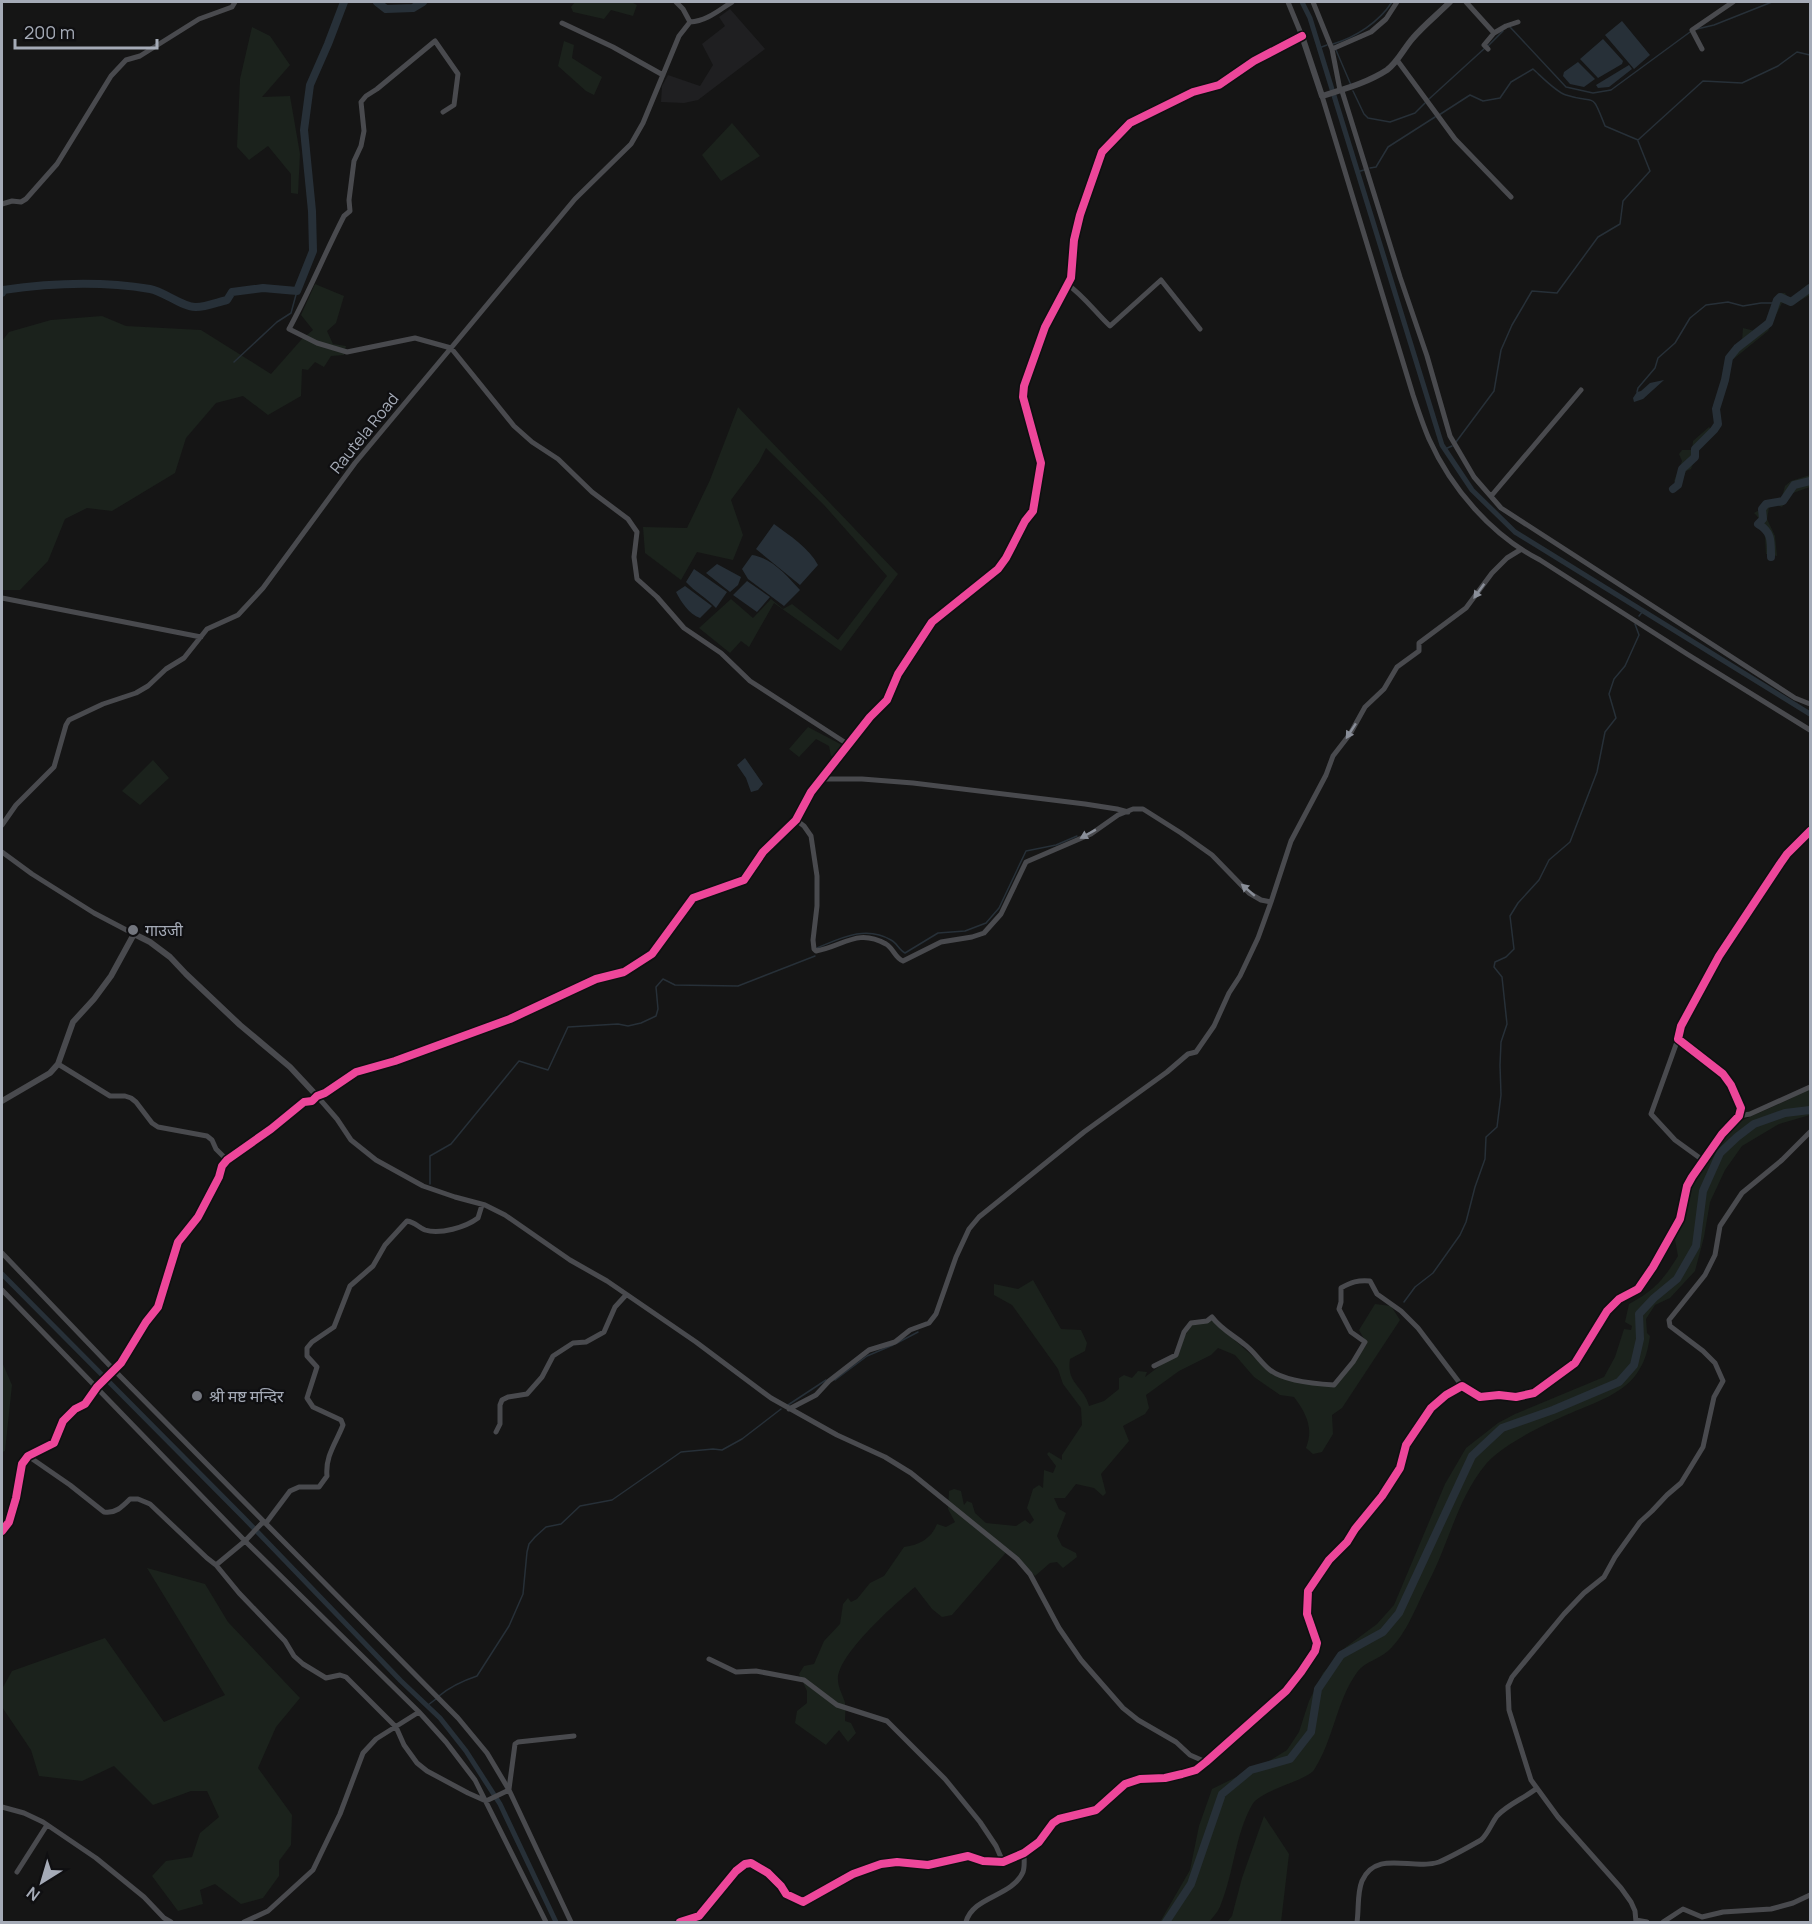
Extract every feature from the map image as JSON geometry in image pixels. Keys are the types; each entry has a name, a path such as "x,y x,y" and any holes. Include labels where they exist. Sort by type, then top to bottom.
{"street":[{"path":"2,204 12,201 21,202 26,199 57,164 111,76 121,64 160,45 199,19 232,7 235,2"},
{"path":"676,2 690,22 697,22 712,16 732,2"},
{"path":"683,9 687,2"},
{"path":"1288,2 1325,95 1409,384 1429,440 1451,479 1474,509 1520,550 1540,560 1810,730"},
{"path":"1313,2 1332,50 1339,91 1427,356 1450,436 1474,477 1501,508 1795,698 1810,704"},
{"path":"1332,50 1371,32 1386,19 1397,2"},
{"path":"1325,95 1386,71 1414,37 1450,2"},
{"path":"1466,2 1494,33"},
{"path":"1702,49 1692,30 1732,2"},
{"name":"Rautela Road","path":"2,825 16,805 54,767 69,720 148,686 166,669 184,658 207,629 238,615 246,608 355,463 450,348 575,199 631,144 643,123 679,36 690,22"},
{"path":"1488,49 1484,45 1494,33 1518,22"},
{"path":"562,23 613,47 663,75"},
{"path":"2,1531 9,1522 22,1464 28,1456 54,1443 63,1421 75,1409 85,1404 98,1386 126,1356 146,1322 158,1307 178,1242 198,1217 227,1160 304,1102 312,1101 317,1096 325,1094 356,1072 395,1061 510,1019 596,979 624,972 652,954 693,898 744,880 763,852 796,820 811,792 870,717 887,700 898,674 932,622 998,569 1025,521 1034,511 1041,463 1023,397 1024,386 1045,327 1071,278 1074,240 1080,215 1102,152 1130,123 1193,92 1219,85 1254,61 1302,36"},
{"path":"443,112 454,105 458,74 435,41 361,102 364,131 361,146 354,160 349,200 350,211 344,216 289,329 317,344 348,352 415,338 450,348 514,426 532,442 558,459 591,492 628,519 637,532 634,557 637,579 664,604 678,622 721,653 750,681 849,745"},
{"path":"1397,60 1455,139 1512,197"},
{"path":"1067,284 1081,294 1110,326 1161,280 1200,329"},
{"path":"1491,495 1581,390"},
{"path":"789,1409 816,1395 829,1381 869,1350 895,1342 910,1330 929,1323 936,1314 952,1267 969,1229 979,1217 1084,1132 1167,1072 1188,1054 1196,1052 1214,1026 1258,938 1291,841 1326,775 1333,756 1350,734 1365,707 1384,689 1397,667 1419,651 1419,643 1466,608 1492,573 1507,558 1520,550"},
{"path":"2,598 201,637"},
{"path":"821,779 913,783 1117,808 1128,812"},
{"path":"796,820 812,836 817,876 814,949 816,951 858,936 873,938 889,946 898,959 903,961 941,942 984,933 1001,914 1026,862 1091,834 1118,815 1133,809 1143,809 1157,816 1212,855 1249,892 1261,900 1271,902"},
{"path":"1704,1161 1675,1140 1651,1114 1681,1026 1719,956 1786,854 1810,831"},
{"path":"2,852 94,913 150,942 170,957 240,1025 290,1067 337,1119 351,1140 376,1160 423,1186 505,1215 696,1342 771,1398 837,1435 885,1457 911,1473 1017,1558 1030,1574 1059,1628 1081,1660 1123,1708 1138,1720 1176,1742 1190,1755 1206,1762"},
{"path":"2,1101 50,1073 58,1064 73,1022 111,976 134,934"},
{"path":"1154,1366 1176,1355 1184,1332 1191,1323 1207,1321 1212,1317 1219,1326 1245,1344 1271,1371 1281,1376 1334,1385 1353,1362 1365,1342 1351,1332 1339,1309 1341,1288 1352,1281 1361,1280 1370,1281 1377,1294 1401,1311 1418,1328 1462,1386 1480,1398 1499,1395 1516,1397 1534,1393 1575,1363 1607,1311 1619,1299 1638,1289 1680,1219 1687,1186 1722,1134 1739,1116 1741,1108 1731,1085 1723,1074 1678,1039"},
{"path":"58,1064 110,1096 131,1098 158,1127 207,1136 227,1160"},
{"path":"1739,1116 1750,1114 1810,1087"},
{"path":"1647,1923 1636,1921 1631,1902 1622,1887 1558,1817 1531,1780 1509,1710 1508,1686 1512,1677 1564,1614 1584,1593 1604,1577 1640,1522 1681,1483 1703,1447 1712,1404 1723,1381 1714,1363 1703,1351 1670,1326 1669,1320 1705,1275 1715,1255 1720,1226 1742,1193 1782,1160 1810,1132"},
{"path":"216,1565 264,1523 290,1491 299,1487 319,1487 327,1476 326,1466 330,1452 343,1425 341,1420 313,1407 307,1398 317,1367 307,1356 307,1348 312,1342 334,1328 350,1286 373,1266 385,1245 407,1221 435,1232 461,1226 478,1218 482,1205"},
{"path":"2,1253 113,1371 458,1718 488,1753 571,1923"},
{"path":"2,1290 446,1742 489,1800 546,1923"},
{"path":"496,1432 500,1424 502,1400 508,1396 527,1394 542,1377 553,1356 573,1343 586,1342 604,1332 615,1307 626,1295"},
{"path":"680,1923 699,1916 736,1871 745,1864 751,1863 768,1873 786,1894 803,1902 853,1874 881,1864 928,1865 968,1856 983,1861 1003,1863 1039,1842 1053,1823 1059,1819 1096,1810 1125,1784 1140,1779 1165,1778 1196,1770 1286,1691 1301,1672 1315,1651 1317,1642 1307,1614 1308,1591 1329,1560 1347,1542 1382,1496 1400,1468 1406,1445 1431,1408 1446,1395 1462,1386"},
{"path":"28,1456 63,1479 104,1512 110,1514 116,1512 130,1499 138,1499 150,1504 216,1565 285,1641 303,1665 326,1678 340,1675 346,1677 396,1727 404,1745 417,1763 428,1772 468,1793 489,1800 507,1792"},
{"path":"709,1659 736,1672 756,1671 804,1680 837,1705 887,1721 945,1779 980,1822 996,1846 1003,1863"},
{"path":"244,1923 268,1911 313,1870 340,1814 363,1754 376,1739 419,1712"},
{"path":"507,1792 515,1744 574,1736"},
{"path":"1357,1923 1362,1882 1374,1866 1390,1862 1412,1865 1438,1862 1480,1840 1497,1816 1507,1807 1538,1788"},
{"path":"2,1807 24,1813 47,1825 96,1858 144,1897 171,1923"},
{"path":"17,1872 47,1825"},
{"path":"966,1923 967,1916 976,1908 1016,1884 1023,1870 1024,1852"},
{"path":"1663,1923 1683,1909 1702,1917 1723,1912 1771,1909 1810,1895"}],"shaded area":[{"path":"575,2 631,2 637,5 633,16 611,10 604,19 573,12 571,7"},
{"path":"730,9 765,49 698,100 684,103 661,102 662,86 668,75 700,86 713,65 702,44 725,26 719,17"},
{"path":"1622,21 1650,55 1634,69 1605,35"},
{"path":"252,27 270,36 290,65 262,97 290,96 300,154 298,194 291,193 291,174 268,146 249,160 237,147 240,79"},
{"path":"1603,39 1623,61 1622,64 1598,78 1580,59"},
{"path":"564,41 574,45 572,58 602,77 594,95 586,91 558,66"},
{"path":"1578,62 1595,79 1584,87 1570,84 1563,76 1564,72"},
{"path":"1629,65 1632,69 1609,87 1598,88 1596,85"},
{"path":"732,123 760,156 721,181 702,155"},
{"path":"1810,283 1810,295 1792,305 1782,303 1768,331 1731,361 1728,371 1723,371 1729,354 1742,341 1743,328 1755,331 1769,317 1779,293 1785,293 1789,299"},
{"path":"315,284 344,296 336,323 327,331 333,344 346,346 344,355 331,356 324,367 315,362 308,370 302,369 301,396 268,415 243,396 216,403 186,438 175,473 112,511 87,508 65,519 48,561 20,590 2,590 2,341 9,332 51,320 102,316 126,326 201,330 271,374 313,330 301,315"},
{"path":"1664,380 1643,399 1634,402 1633,398 1637,392 1650,383"},
{"path":"738,407 898,574 841,651 774,603 749,647 741,641 730,653 699,628 731,599 753,618 771,599 783,609 792,604 838,640 887,576 824,505 766,448 759,462 731,500 743,535 733,560 697,552 681,580 645,553 643,527 687,528 710,480"},
{"path":"1709,427 1714,432 1697,448 1691,469 1686,471 1681,484 1674,481 1682,461 1679,454 1682,450 1692,450 1693,441"},
{"path":"1810,475 1810,487 1790,494 1782,507 1774,504 1769,508 1767,519 1775,536 1777,556 1766,554 1763,527 1754,513 1761,509 1763,502 1782,497 1785,486 1791,481"},
{"path":"774,524 804,547 818,565 800,585 756,549"},
{"path":"752,555 773,564 800,590 784,606 748,579 742,569"},
{"path":"717,564 741,577 738,585 730,592 706,573"},
{"path":"694,569 727,592 716,608 686,582"},
{"path":"747,581 770,597 757,612 733,595"},
{"path":"685,586 712,606 700,618 689,611 676,592"},
{"path":"808,727 844,746 846,755 831,756 829,746 816,739 799,757 789,749"},
{"path":"745,758 763,784 758,790 751,792 746,778 737,765"},
{"path":"153,760 169,778 140,805 122,791"},
{"path":"1810,1088 1810,1115 1779,1124 1742,1146 1725,1170 1710,1202 1695,1271 1670,1298 1655,1305 1646,1319 1647,1333 1650,1336 1643,1362 1633,1378 1609,1396 1550,1422 1503,1449 1486,1464 1476,1477 1406,1627 1388,1651 1358,1671 1345,1695 1326,1746 1314,1770 1264,1795 1252,1805 1242,1829 1225,1892 1216,1914 1209,1922 1160,1922 1190,1870 1199,1826 1212,1789 1287,1750 1299,1732 1309,1701 1323,1673 1346,1647 1377,1624 1394,1605 1445,1484 1466,1448 1498,1423 1515,1414 1604,1377 1615,1357 1624,1329 1631,1330 1632,1326 1625,1322 1629,1304 1658,1284 1678,1256 1675,1240 1691,1188 1719,1143 1736,1123"},
{"path":"1033,1280 1061,1329 1081,1330 1087,1343 1085,1351 1070,1359 1069,1367 1073,1380 1087,1399 1089,1406 1104,1401 1119,1389 1119,1378 1124,1375 1132,1378 1138,1371 1147,1372 1145,1377 1180,1351 1184,1337 1192,1325 1212,1320 1274,1375 1335,1386 1367,1344 1359,1330 1375,1304 1391,1306 1400,1320 1342,1408 1332,1415 1333,1434 1322,1452 1313,1454 1306,1448 1309,1434 1308,1421 1294,1397 1280,1395 1254,1377 1235,1355 1218,1348 1211,1355 1179,1371 1146,1395 1149,1408 1145,1414 1123,1426 1129,1441 1101,1474 1106,1493 1103,1496 1094,1488 1076,1484 1065,1498 1054,1498 1059,1509 1066,1513 1057,1536 1062,1546 1076,1553 1077,1557 1063,1568 1057,1562 1050,1563 1035,1576 1009,1549 952,1615 942,1617 932,1609 915,1587 856,1644 840,1670 838,1683 845,1703 845,1721 851,1723 856,1733 848,1742 839,1730 826,1745 795,1723 797,1711 807,1703 807,1691 799,1674 804,1666 814,1664 824,1641 840,1624 843,1604 848,1598 851,1602 857,1599 870,1583 884,1576 904,1547 924,1540 937,1524 946,1527 955,1522 948,1509 949,1491 954,1489 961,1491 964,1505 967,1501 972,1503 975,1513 986,1523 1016,1526 1025,1520 1030,1524 1034,1520 1027,1508 1033,1489 1039,1485 1043,1488 1044,1470 1053,1473 1056,1466 1047,1454 1049,1452 1062,1460 1062,1455 1082,1425 1081,1408 1063,1384 1058,1369 1012,1305 994,1295 994,1284 1018,1289"},
{"path":"2,1362 12,1385 5,1451 2,1452"},
{"path":"147,1568 205,1584 228,1622 300,1698 276,1727 258,1768 292,1815 291,1845 279,1861 279,1876 263,1898 241,1904 215,1884 200,1890 203,1904 178,1911 152,1876 166,1861 192,1857 200,1833 219,1817 207,1791 191,1791 153,1805 114,1766 82,1781 39,1776 31,1750 2,1707 2,1689 12,1671 105,1638 164,1722 225,1695"},
{"path":"1264,1816 1289,1854 1281,1922 1227,1922 1232,1916 1242,1878"}],"waterway":[{"path":"2,293 3,290 76,284 132,286 155,290 186,305 196,307 227,300 232,292 263,288 297,291 313,251 312,211 304,130 310,85 344,2"},
{"path":"377,2 386,9 413,8 423,2"},
{"path":"1302,2 1310,18 1442,445 1472,490 1515,532 1810,714"},
{"path":"1333,44 1366,28 1381,16 1392,2"},
{"path":"1697,29 1714,25 1772,2"},
{"path":"1510,27 1566,87 1593,93 1611,90 1690,32"},
{"path":"1488,46 1503,31"},
{"path":"1319,48 1327,45"},
{"path":"1429,99 1485,48"},
{"path":"1336,50 1351,85"},
{"path":"1439,115 1470,95 1483,101 1500,98 1511,82 1533,69 1562,93 1595,103 1605,126 1638,140 1703,81 1742,83 1778,66 1797,52 1810,55"},
{"path":"1353,91 1368,118 1390,122 1415,113 1425,103"},
{"path":"1370,168 1376,167 1388,147 1435,117"},
{"path":"1456,442 1494,391 1501,350 1512,325 1532,291 1557,293 1598,237 1620,224 1623,201 1650,171 1638,141"},
{"path":"1357,172 1364,170"},
{"path":"1673,489 1678,485 1682,469 1695,457 1695,449 1718,424 1716,409 1729,358 1737,348 1769,323 1780,297 1791,302 1810,288"},
{"path":"234,362 277,322 291,313 297,291"},
{"path":"1637,392 1655,368 1658,358 1675,343 1690,318 1706,305 1728,302 1743,306 1776,303"},
{"path":"1445,449 1452,446"},
{"path":"1771,557 1770,538 1766,530 1758,524 1763,519 1762,509 1766,504 1783,501 1794,485 1810,481"},
{"path":"1639,616 1643,611"},
{"path":"1404,1302 1415,1287 1433,1273 1460,1235 1466,1222 1485,1159 1486,1137 1497,1127 1501,1095 1501,1042 1507,1024 1502,977 1494,967 1495,962 1506,957 1514,949 1510,916 1518,903 1539,880 1549,860 1570,842 1597,772 1605,732 1616,718 1609,694 1614,679 1625,666 1639,635 1635,624"},
{"path":"817,948 835,940 863,933 891,940 905,953 938,933 965,931 986,923 999,908 1026,851 1056,845 1077,836"},
{"path":"430,1184 430,1156 451,1144 519,1061 548,1070 568,1027 618,1024 628,1026 656,1016 658,1009 656,987 663,979 675,985 738,986 815,956"},
{"path":"1166,1922 1191,1884 1222,1794 1251,1770 1290,1759 1311,1732 1318,1689 1341,1655 1383,1632 1399,1613 1472,1456 1502,1428 1553,1410 1619,1382 1634,1365 1640,1339 1639,1314 1677,1279 1696,1246 1703,1191 1720,1153 1754,1124 1785,1113 1810,1110"},
{"path":"2,1274 440,1718 466,1751 500,1804 556,1922"},
{"path":"897,1343 918,1332"},
{"path":"835,1380 867,1356 893,1345"},
{"path":"788,1405 826,1380"},
{"path":"439,1696 457,1684 477,1676 509,1626 523,1594 529,1544 546,1527 561,1524 580,1506 612,1500 681,1452 722,1450 742,1439 781,1409"},
{"path":"428,1705 436,1699"}],"cycle path":[{"path":"2,1531 9,1522 22,1464 28,1456 54,1443 63,1421 75,1409 85,1404 97,1387 121,1363 158,1307 178,1242 198,1217 227,1160 304,1102 312,1101 356,1072 395,1061 510,1019 596,979 624,972 652,954 693,898 744,880 763,852 796,820 811,792 870,717 887,700 898,674 932,622 998,569 1033,511 1041,463 1023,397 1024,386 1045,327 1071,278 1074,240 1080,215 1102,152 1130,123 1193,92 1219,85 1254,61 1302,36"},
{"path":"680,1922 699,1916 736,1871 745,1864 751,1863 768,1873 786,1894 803,1902 853,1874 881,1864 897,1862 928,1865 968,1856 983,1861 1003,1862 1024,1853 1039,1842 1053,1823 1059,1819 1096,1810 1125,1784 1140,1779 1165,1778 1196,1770 1286,1691 1315,1651 1317,1643 1307,1614 1308,1591 1329,1560 1347,1542 1382,1496 1400,1468 1406,1445 1431,1408 1446,1395 1462,1386 1480,1397 1499,1395 1516,1397 1534,1393 1575,1363 1607,1311 1619,1299 1638,1289 1653,1267 1680,1219 1687,1186 1722,1134 1739,1116 1741,1108 1731,1085 1723,1074 1678,1039 1681,1026 1719,956 1787,854 1810,831"}],"place":[{"name":"गाउजी","path":"133,930"},
{"name":"श्री मष्ट मन्दिर","path":"197,1396"}]}
